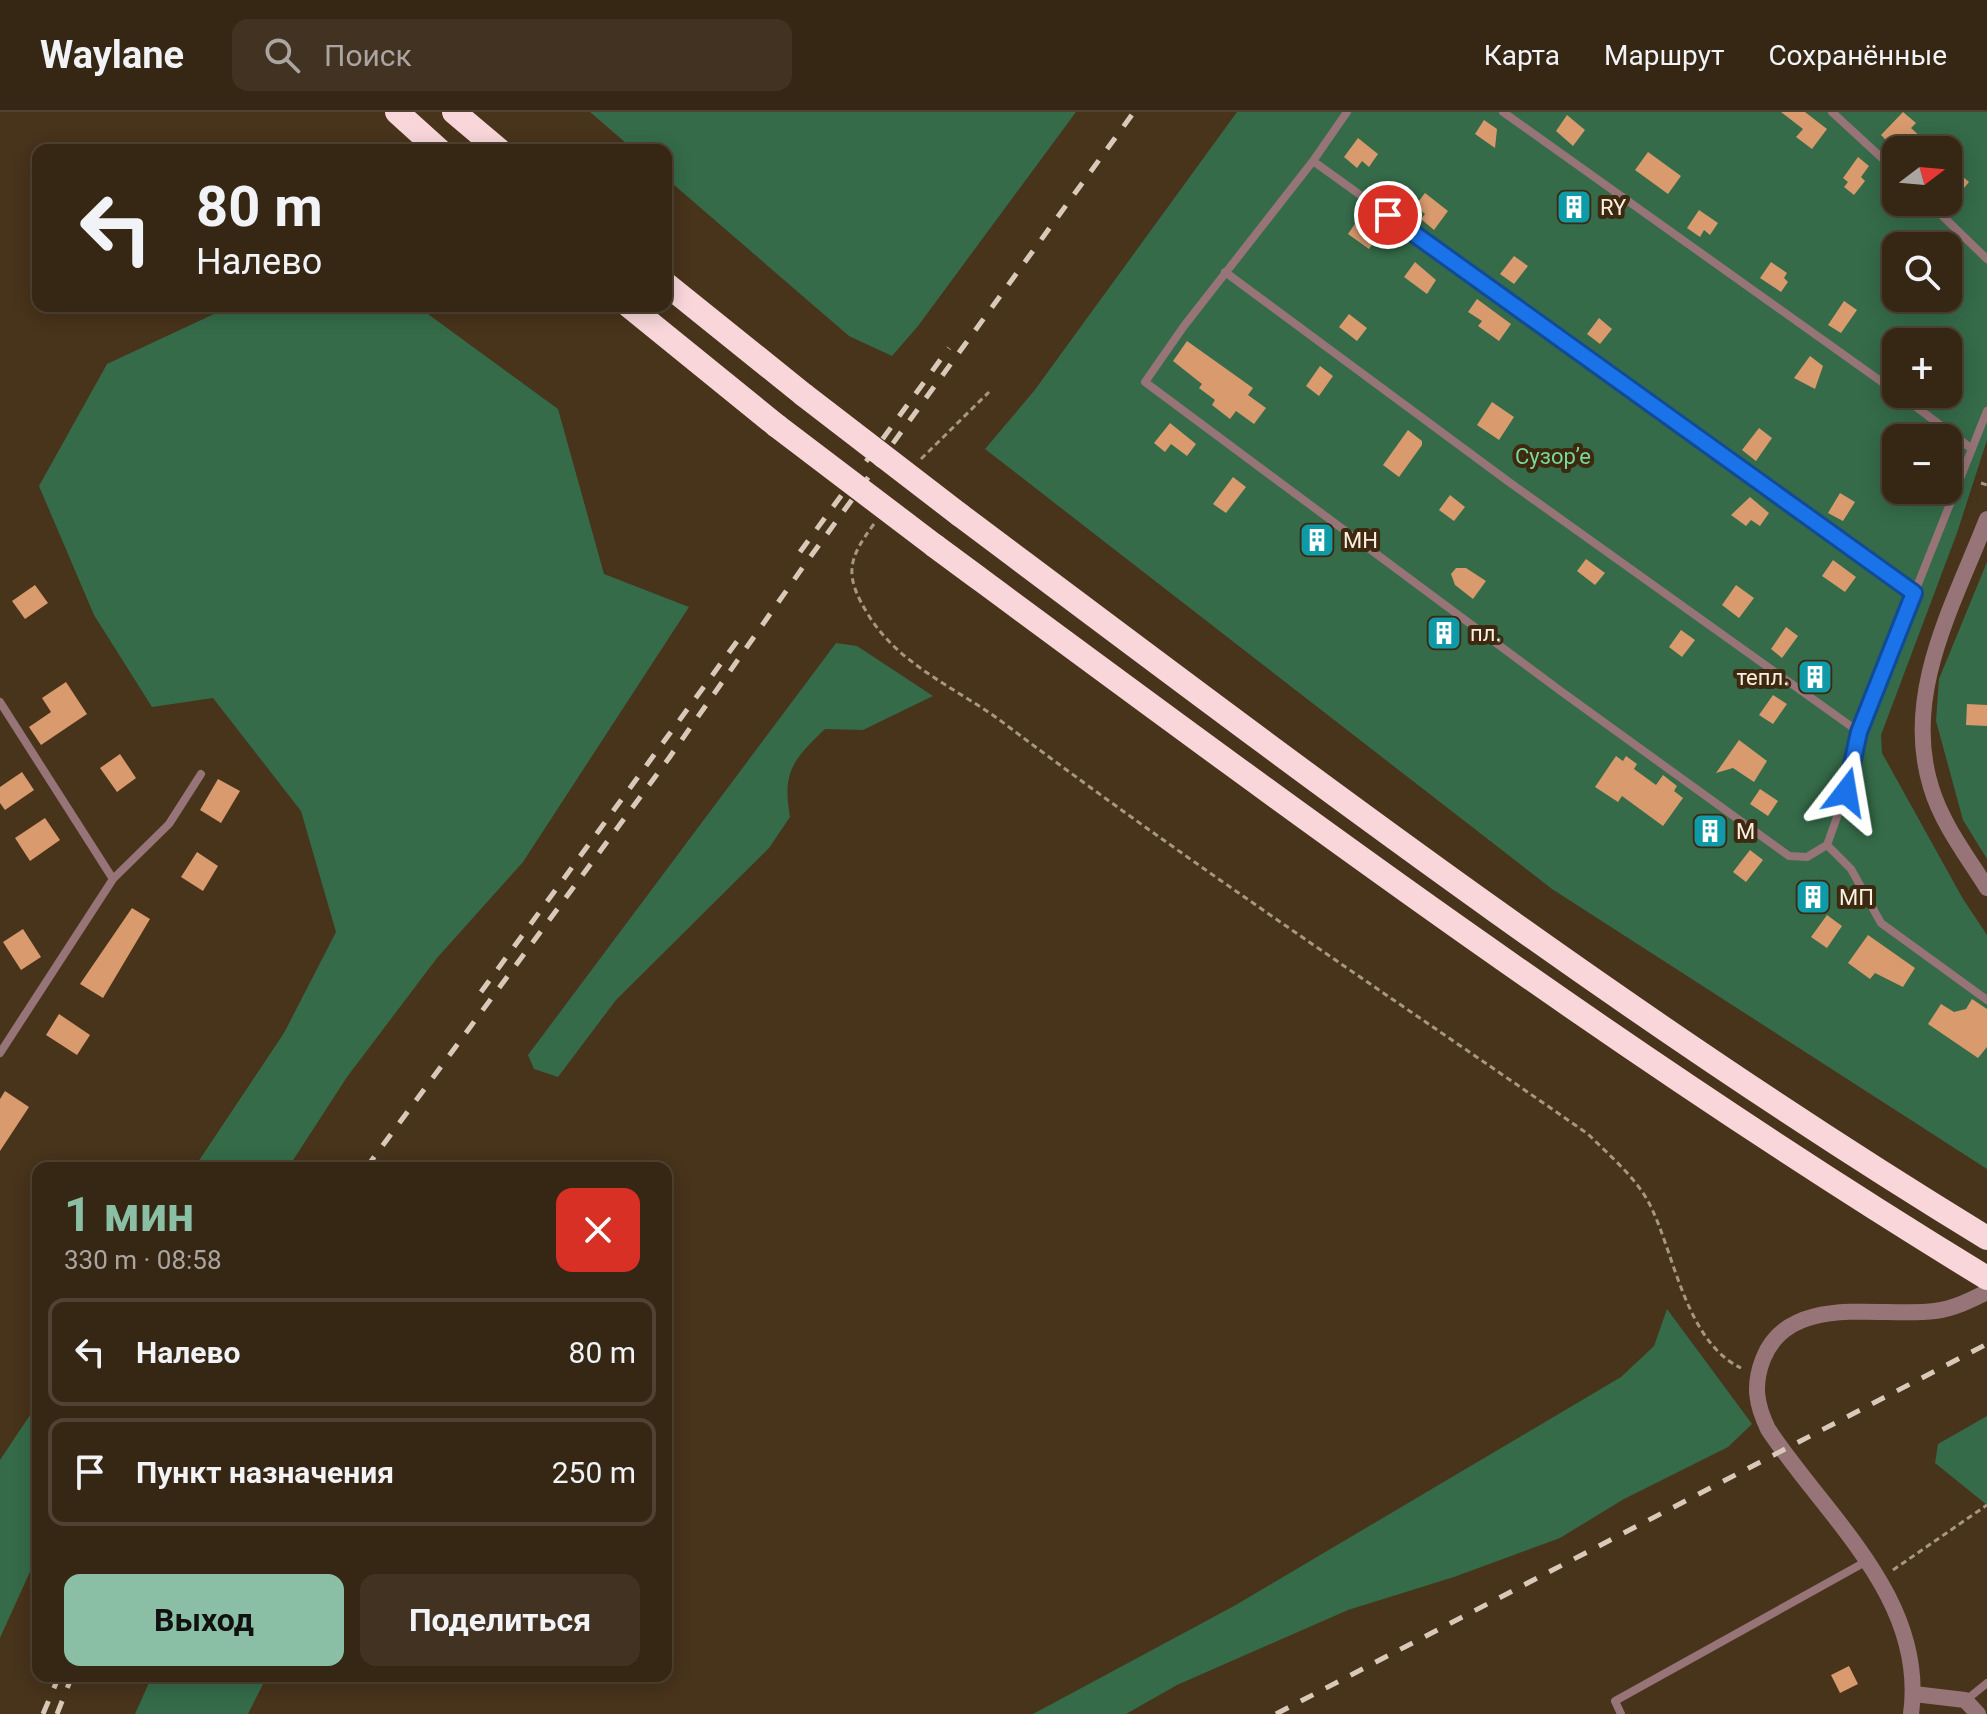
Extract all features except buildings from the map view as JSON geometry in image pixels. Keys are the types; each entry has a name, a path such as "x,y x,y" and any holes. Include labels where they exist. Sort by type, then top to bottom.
{"highway":[{"path":"397,112 432,144"},
{"path":"454,112 492,144"},
{"path":"672,289 960,515 1390,837 1739,1079 1981,1235"},
{"path":"636,312 777,426 935,546 1375,870 1716,1106 1987,1278"}],"street":[{"path":"1987,519 1930,665 1921,711 1923,752 1931,788 1944,820 1987,888"},
{"path":"1911,1714 1914,1694 1908,1649 1880,1579 1768,1429 1759,1410 1757,1376 1767,1349 1787,1330 1808,1317 1843,1312 1940,1310 1987,1292"},
{"path":"1914,1694 1965,1700 1978,1714"}],"lane":[{"path":"1347,112 1145,382 1789,856 1807,857 1827,845 1846,792 1859,732 1987,411"},
{"path":"1503,112 1882,382"},
{"path":"1832,112 1882,158"},
{"path":"1313,161 1914,593"},
{"path":"1942,216 1987,259"},
{"path":"1225,272 1509,482 1859,732"},
{"path":"1917,408 1972,449"},
{"path":"0,702 113,879"},
{"path":"0,1053 113,879 169,824 201,774"},
{"path":"1827,845 1851,869 1881,923 1987,1000"},
{"path":"1621,1714 1615,1701 1868,1560"},
{"path":"1965,1700 1987,1683"}],"path":[{"path":"917,464 989,392"},
{"path":"1981,483 1987,485"},
{"path":"876,521 859,544 850,566 855,585 869,616 918,669 996,717 1102,797 1588,1134 1636,1184 1652,1208 1678,1286 1718,1350 1735,1365 1757,1376"},
{"path":"1880,1579 1987,1505"}],"green space":[{"path":"590,112 1076,112 918,326 892,356 849,336 672,183 672,144 627,144"},
{"name":"Сузорʼе","path":"1237,112 1987,112 1987,440 1957,533 1881,735 1882,753 1963,899 1987,935 1987,1169 1552,889 985,449 1034,391"},
{"path":"218,312 425,312 558,409 604,574 689,607 523,862 437,958 347,1077 292,1162 198,1162 284,1033 336,932 301,811 213,698 152,707 94,615 39,486 107,364"},
{"path":"1987,562 1987,859 1963,820 1936,721 1939,679"},
{"path":"836,643 857,646 933,696 863,730 825,729 792,767 788,788 790,817 769,848 616,1000 558,1077 534,1069 528,1055"},
{"path":"1667,1309 1752,1424 1728,1447 1624,1499 1560,1538 1454,1577 1348,1610 1177,1685 1126,1714 1033,1714 1234,1606 1621,1377 1654,1346"},
{"path":"32,1412 32,1567 0,1638 0,1460"},
{"path":"1987,1416 1987,1505 1935,1463 1938,1444"},
{"path":"149,1682 264,1682 248,1714 135,1714"}],"railway":[{"path":"370,1162 669,758 803,567 1134,112"},
{"path":"800,552 949,348"},
{"path":"481,992 738,640"},
{"path":"1276,1714 1987,1344"},
{"path":"43,1714 56,1682"},
{"path":"57,1714 70,1682"}],"place":[{"name":"RY","path":"1574,207"},
{"name":"МН","path":"1317,540"},
{"name":"пл.","path":"1444,633"},
{"name":"тепл.","path":"1815,677"},
{"name":"М","path":"1710,831"},
{"name":"МП","path":"1813,897"}],"route":[{"path":"1388,215 1914,593 1859,732 1846,792"}]}
